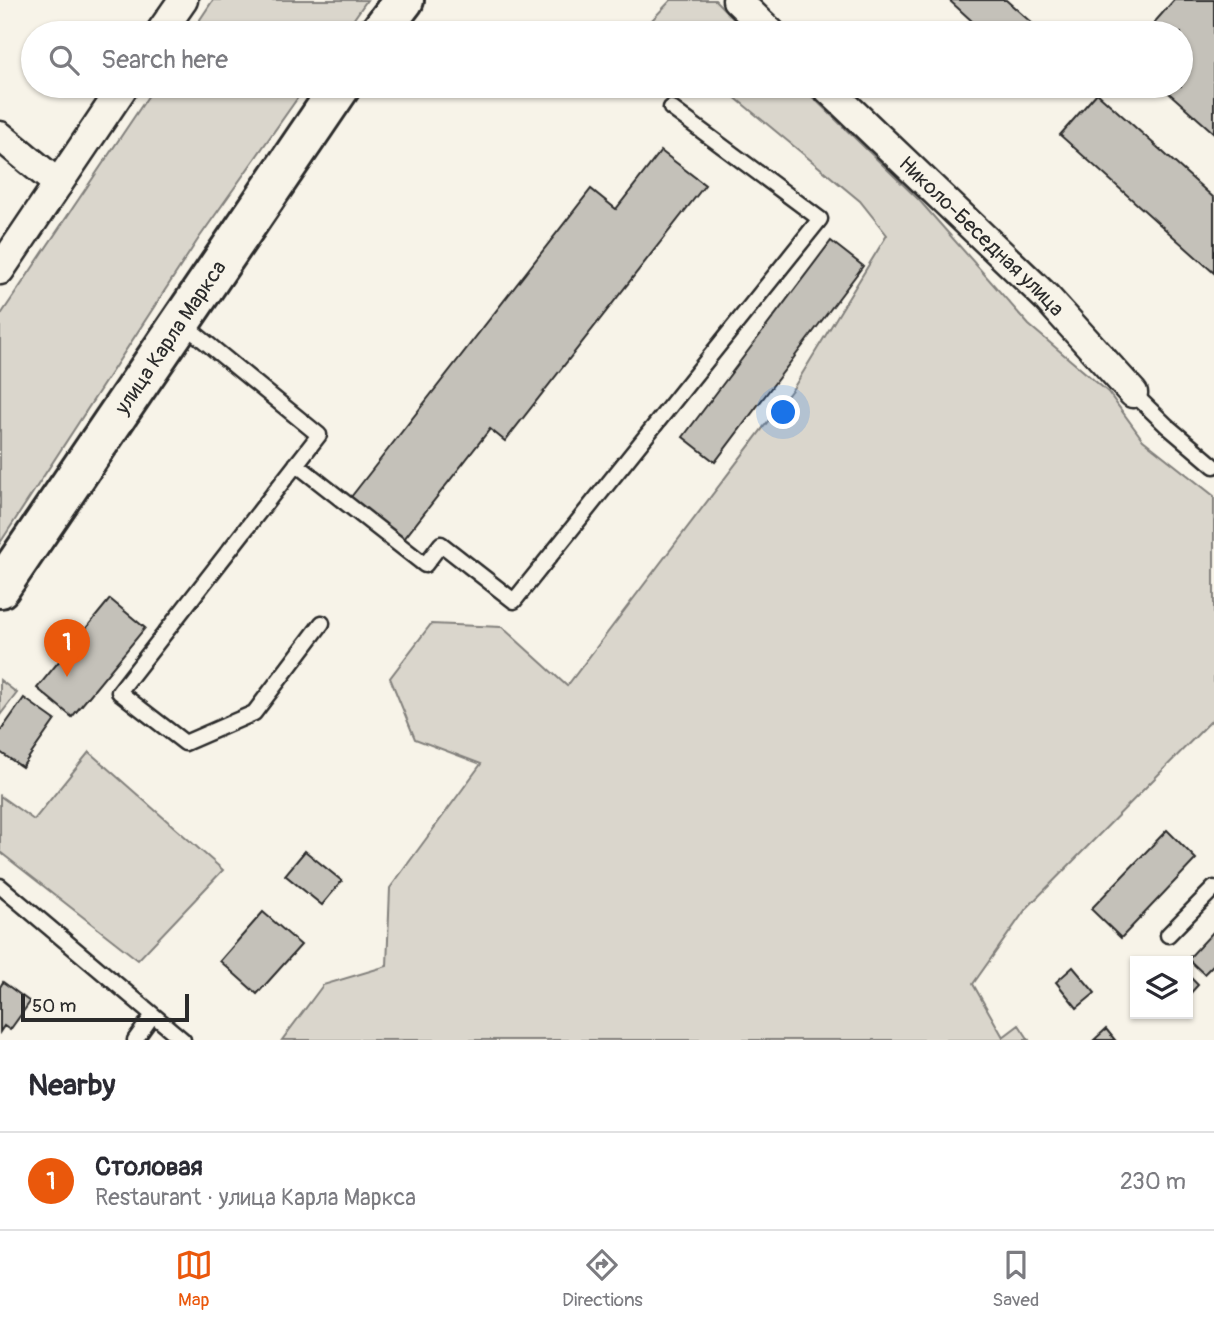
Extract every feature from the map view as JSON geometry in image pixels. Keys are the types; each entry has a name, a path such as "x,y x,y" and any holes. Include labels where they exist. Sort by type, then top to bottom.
{"main road":[{"path":"388,21 404,0"},
{"name":"улица Карла Маркса","path":"0,588 333,98"}],"street":[{"path":"168,21 183,0"},
{"path":"737,0 759,21"},
{"path":"0,270 116,98"},
{"name":"Николо-Беседная улица","path":"838,98 1047,298 1133,393"},
{"path":"0,136 58,184"}],"lane":[{"path":"296,464 425,565 441,544 513,601 820,219 671,108"},
{"path":"180,321 319,435 119,692 185,743 254,713 322,623"},
{"path":"1133,393 1214,466"},
{"path":"0,886 183,1040"},
{"path":"1168,935 1214,888"},
{"path":"135,1040 153,1015"}],"shaded area":[{"path":"213,0 367,0 352,21 199,21"},
{"path":"671,0 715,0 735,21 651,21"},
{"path":"147,98 298,98 199,238 0,543 0,316"},
{"path":"736,98 813,98 919,200 1029,325 1108,392 1143,440 1214,496 1214,718 1026,909 973,984 1003,1037 1019,1025 1029,1040 282,1040 323,985 387,966 390,888 481,764 415,739 390,678 431,624 502,627 567,686 794,387 887,235 860,201"},
{"path":"0,680 17,693 0,715"},
{"path":"89,752 223,870 138,960 0,852 0,796 34,820"}],"building":[{"path":"949,0 1006,0 1030,21 972,21"},
{"path":"1174,0 1214,0 1214,133 1175,98 1193,98 1193,21 1156,21"},
{"path":"1093,98 1103,98 1214,198 1214,273 1060,135"},
{"path":"661,151 705,185 505,441 490,429 404,539 351,497 591,189 616,209"},
{"path":"831,241 863,266 715,462 683,437"},
{"path":"110,599 145,628 72,717 37,688"},
{"path":"24,698 55,720 22,767 0,752 0,732"},
{"path":"1167,830 1196,859 1121,938 1091,909"},
{"path":"305,851 342,881 322,905 285,875"},
{"path":"263,912 301,945 257,994 220,961"},
{"path":"1214,931 1214,964 1204,974 1193,964 1193,956 1191,956"},
{"path":"1073,967 1095,993 1077,1008 1056,982"},
{"path":"3,982 30,1002 10,1030 4,1026 0,1032 0,987"},
{"path":"1106,1029 1115,1040 1094,1040"}],"place":[{"name":"Столовая","path":"67,677"}]}
